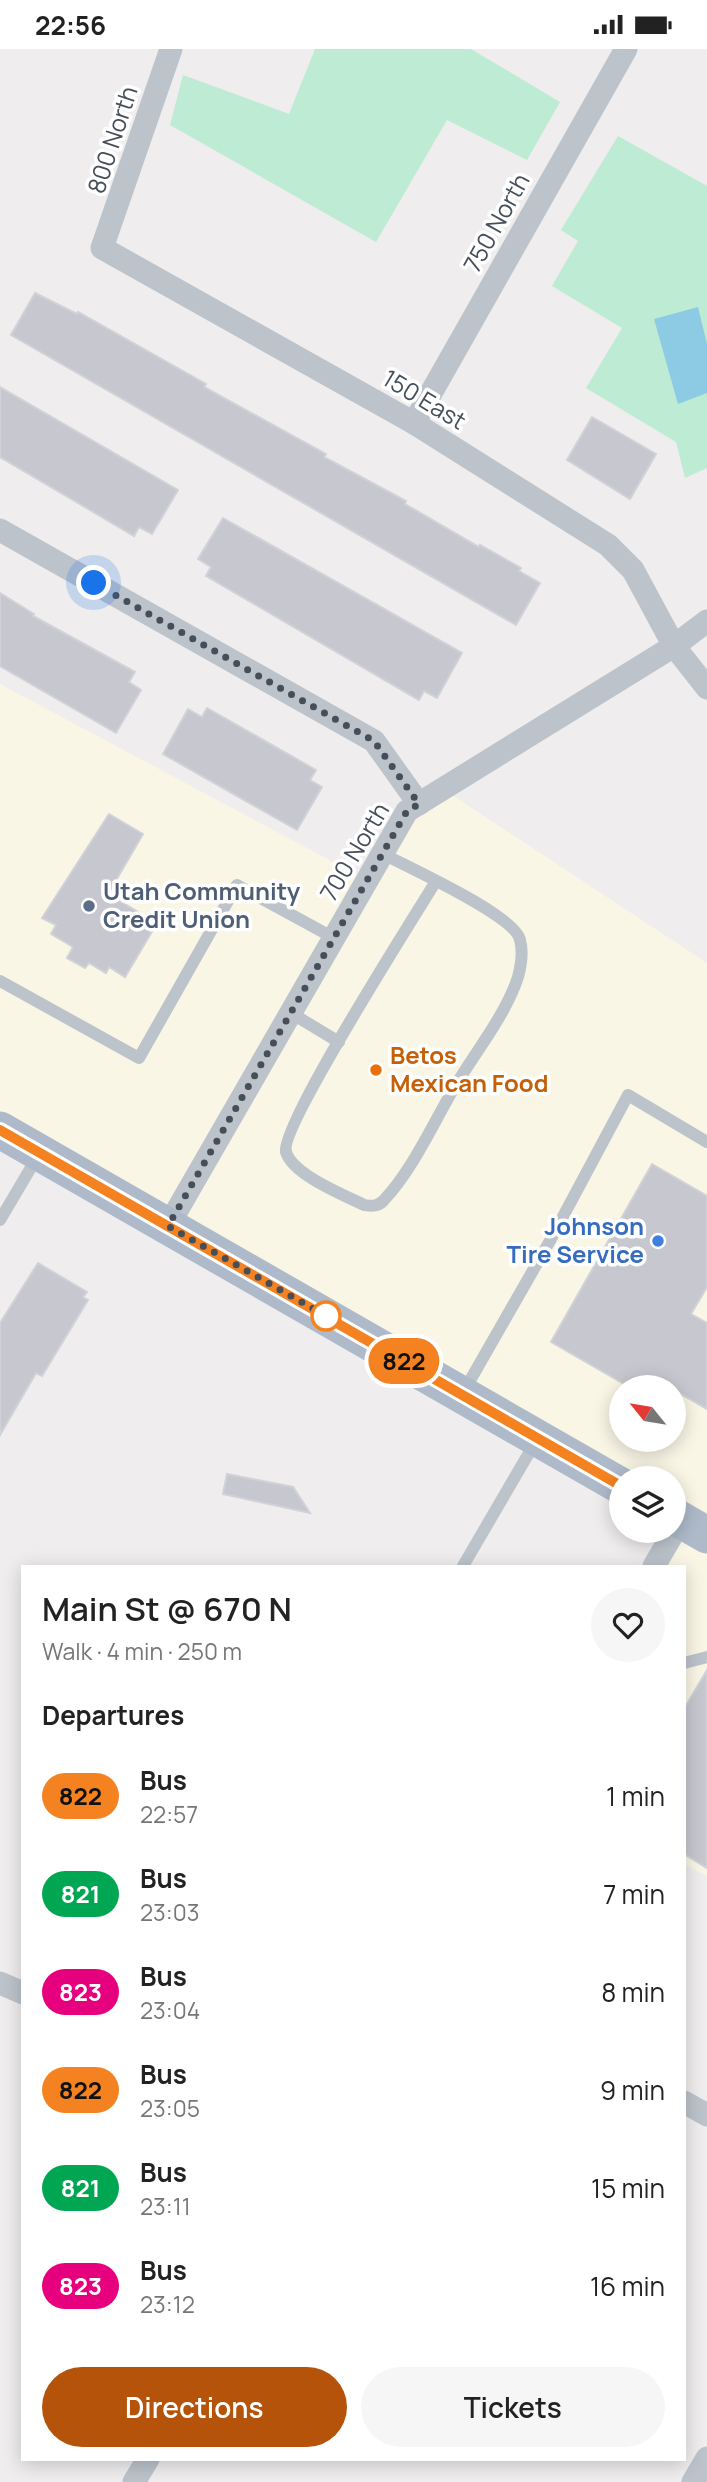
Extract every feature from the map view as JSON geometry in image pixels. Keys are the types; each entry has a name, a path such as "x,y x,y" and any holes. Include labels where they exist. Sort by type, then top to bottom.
{"main road":[{"path":"0,1131 609,1479"}],"street":[{"name":"800 North","path":"102,248 172,49"},
{"name":"750 North","path":"414,423 626,49"},
{"name":"150 East","path":"102,248 414,423 608,545 634,570 674,646 707,688"},
{"path":"0,530 374,741 419,804"},
{"name":"700 North","path":"168,1226 407,811 674,646 707,621"},
{"path":"655,1565 693,1523"},
{"path":"0,1983 21,1992"},
{"path":"686,2103 707,2115"},
{"path":"693,2482 707,2458"},
{"path":"134,2482 147,2461"}],"lane":[{"path":"383,854 436,881 501,917 516,929 520,939 521,965 500,1011 408,1165 382,1203 374,1207 353,1200 304,1173 290,1161 285,1150 287,1136 339,1042 436,881"},
{"path":"0,981 139,1058 237,885 334,938"},
{"path":"291,1013 339,1042"},
{"path":"462,1394 551,1239 628,1095 707,1142"},
{"path":"0,1220 40,1153"},
{"path":"464,1565 538,1438"},
{"path":"686,1662 707,1657"}],"shaded area":[{"path":"0,684 367,880 419,804 443,789 707,963 707,1876 686,1865 686,1565 654,1565 663,1543 686,1543 686,1466 609,1466 609,1472 0,1132"}],"green space":[{"path":"315,49 471,49 560,102 527,160 447,120 376,242 170,125 183,75 289,114"},
{"path":"618,136 707,186 707,468 685,478 676,442 586,388 622,328 552,286 578,241 561,230"}],"water":[{"path":"698,307 707,344 707,393 678,404 654,319"}],"building":[{"path":"35,293 77,314 78,312 206,384 204,387 326,454 324,457 406,501 405,504 479,547 480,545 521,568 519,571 540,583 516,625 11,335"},
{"path":"0,387 178,490 152,534 139,527 134,536 0,457"},
{"path":"592,417 656,454 630,499 567,460"},
{"path":"223,518 462,653 437,698 424,691 419,700 206,576 211,567 198,559"},
{"path":"0,593 34,614 33,616 135,672 129,682 141,690 116,733 0,666"},
{"path":"207,708 316,770 310,780 322,787 297,830 163,754 188,709 202,717"},
{"name":"Utah Community Credit Union","path":"109,814 143,834 108,894 157,923 125,977 109,967 106,973 89,963 85,968 67,958 73,947 51,934 56,925 42,918"},
{"name":"Johnson Tire Service","path":"652,1164 707,1196 707,1287 691,1314 707,1323 707,1409 686,1397 686,1375 609,1375 551,1342"},
{"path":"38,1263 87,1292 83,1297 88,1300 42,1376 36,1373 0,1435 0,1323"},
{"path":"227,1474 293,1487 310,1513 223,1494"},
{"path":"707,1670 707,1868 686,1855 686,1706"}],"bus line":[{"name":"822","path":"0,1130 609,1479"}],"place":[{"name":"Utah Community Credit Union","path":"89,906"},
{"name":"Betos Mexican Food","path":"376,1070"},
{"name":"Johnson Tire Service","path":"658,1241"}],"route":[{"path":"94,583 374,741 419,804 407,811 168,1226 326,1316"}]}
